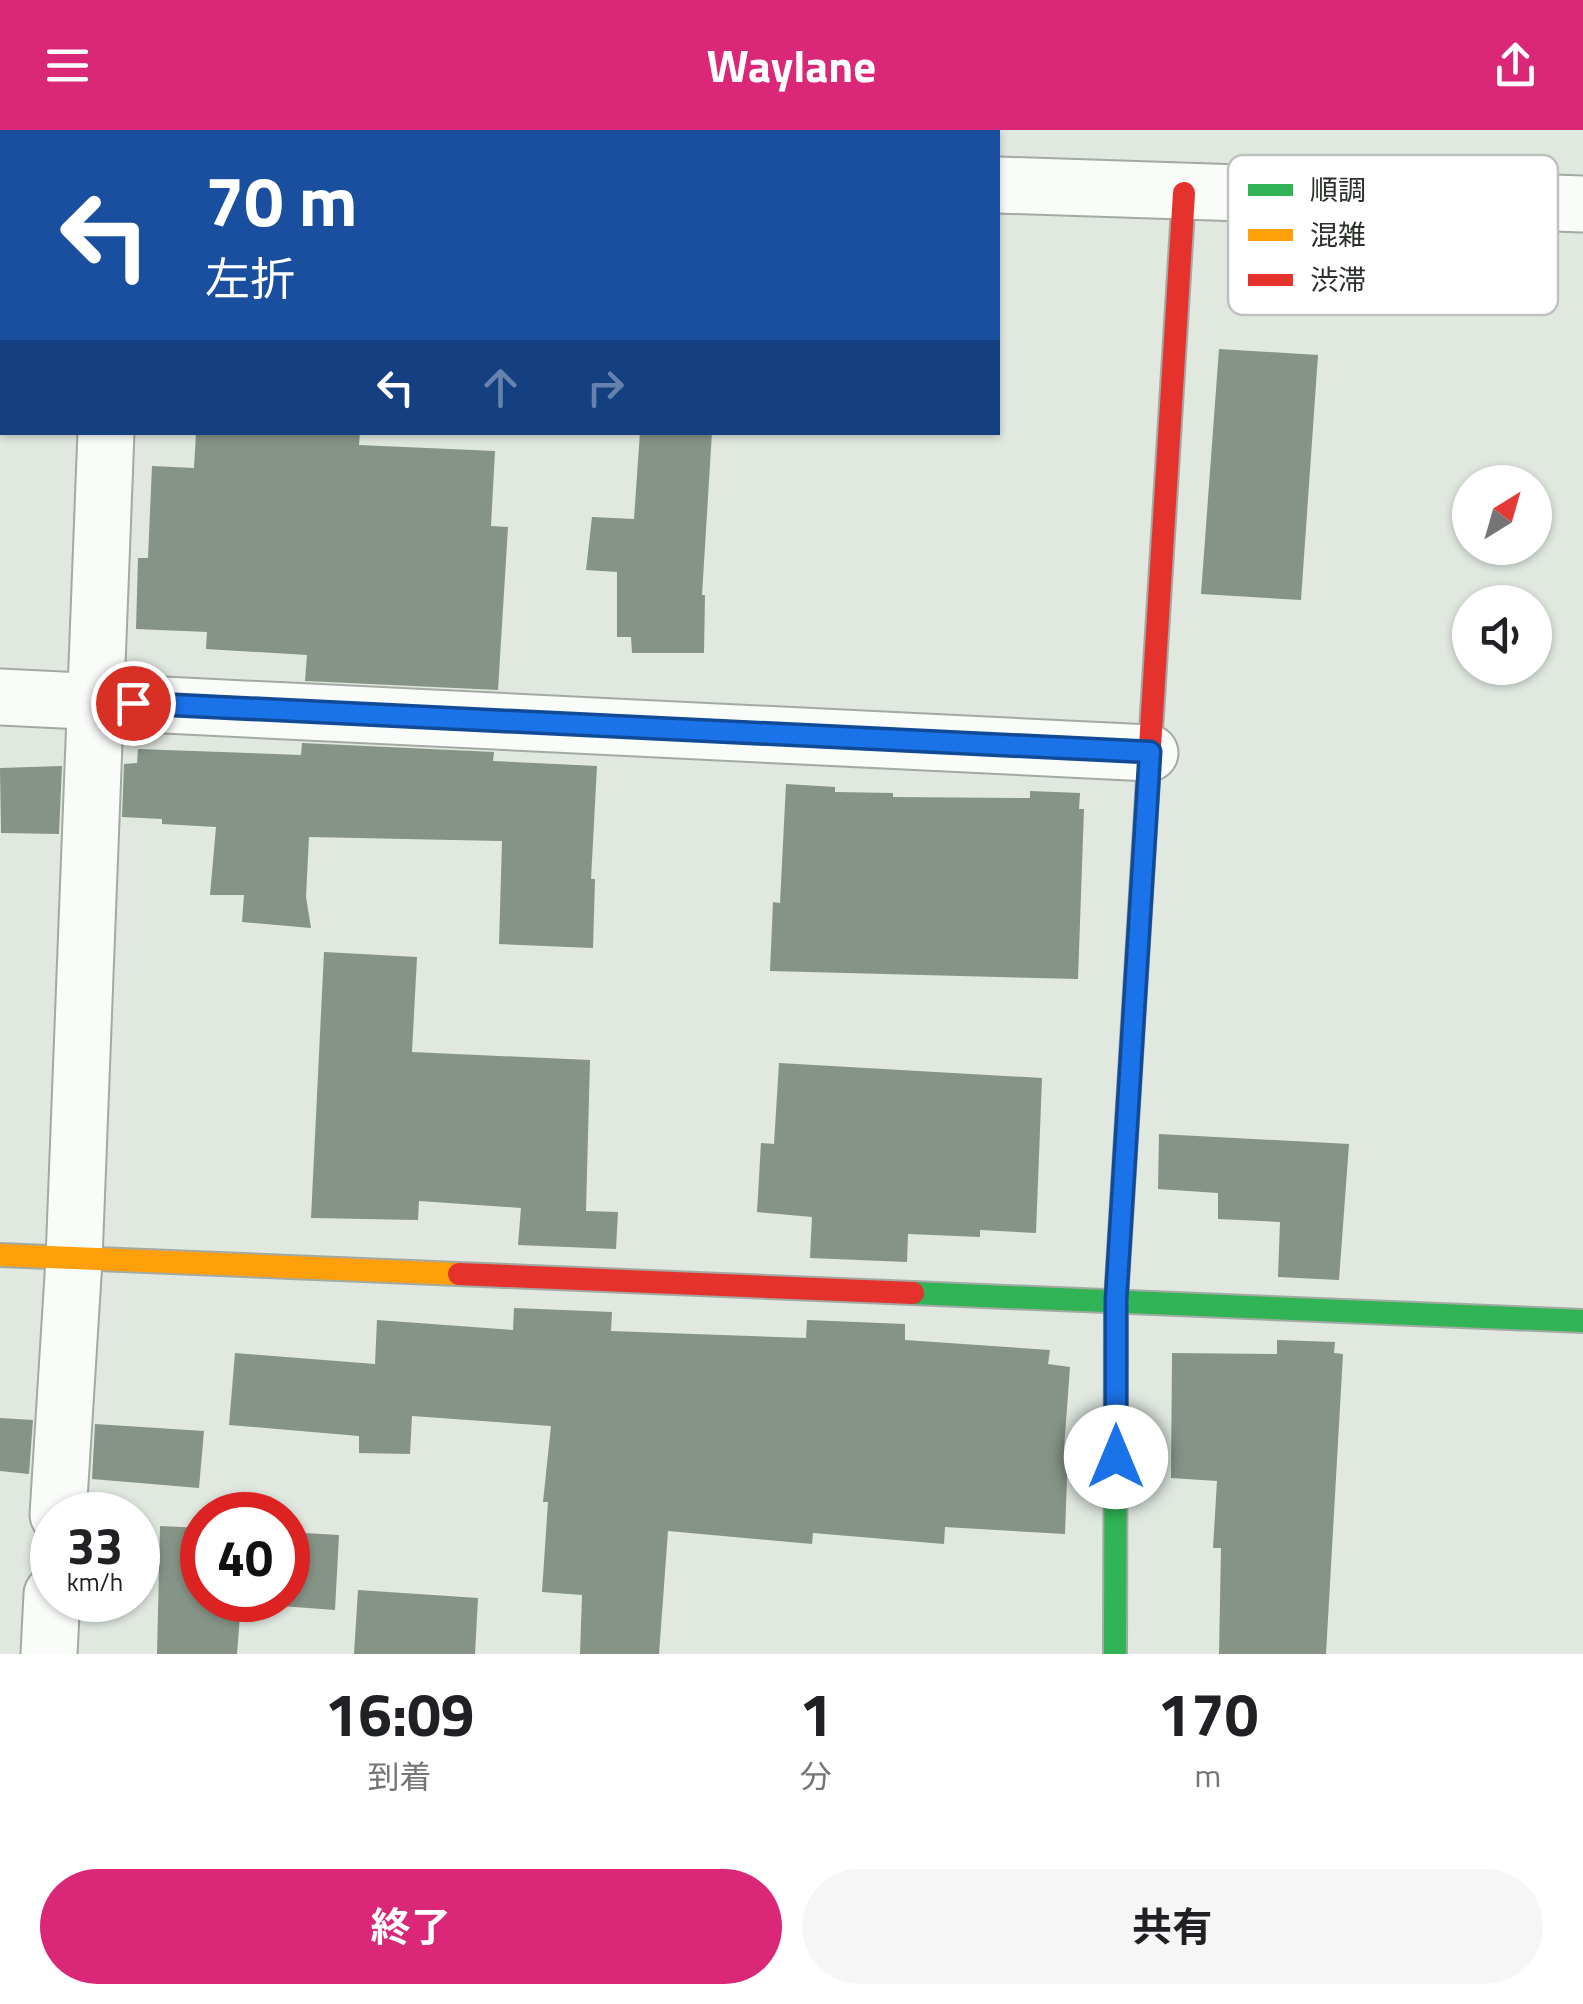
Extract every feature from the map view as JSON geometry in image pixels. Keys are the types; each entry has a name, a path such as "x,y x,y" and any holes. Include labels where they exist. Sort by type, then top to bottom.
{"street":[{"path":"1000,185 1228,195"},
{"path":"1115,1654 1116,1300 1184,194"},
{"path":"1558,203 1583,204"},
{"path":"59,1492 74,1260 106,435"},
{"path":"0,697 1150,752"},
{"path":"0,1256 1583,1321"},
{"path":"48,1654 50,1622"}],"building":[{"path":"1219,349 1318,355 1301,600 1201,594"},
{"path":"196,435 360,435 359,445 495,451 491,526 508,527 498,690 305,681 307,655 206,649 207,632 136,629 138,558 148,558 152,466 194,468"},
{"path":"640,435 712,435 702,595 704,653 632,653 631,637 617,637 617,572 586,570 592,517 634,519"},
{"path":"302,743 494,752 493,761 597,766 591,879 595,879 593,948 499,944 502,841 309,837 306,897 311,928 242,922 244,895 210,895 216,827 122,817 124,764 137,763 138,749 301,755"},
{"path":"62,766 59,834 1,833 0,768"},
{"path":"786,784 835,787 835,792 893,793 893,797 1030,798 1030,791 1080,793 1079,809 1084,809 1078,979 770,971 773,902 780,903"},
{"path":"324,952 417,957 412,1052 590,1060 586,1211 618,1212 616,1249 518,1245 521,1208 419,1201 418,1220 311,1218"},
{"path":"779,1063 1042,1078 1036,1233 980,1230 980,1237 908,1234 907,1262 810,1258 812,1217 757,1212 761,1143 774,1144"},
{"path":"1159,1134 1349,1144 1339,1280 1278,1277 1280,1222 1218,1219 1218,1193 1158,1189"},
{"path":"514,1308 612,1312 611,1331 806,1338 807,1320 905,1324 905,1340 1050,1350 1048,1364 1070,1367 1064,1449 1068,1449 1065,1534 945,1527 944,1544 813,1533 812,1544 668,1531 659,1654 580,1654 582,1595 542,1592 548,1502 543,1502 551,1426 412,1416 410,1454 359,1453 359,1436 229,1425 235,1353 375,1364 377,1320 513,1330"},
{"path":"1277,1340 1335,1342 1334,1353 1343,1354 1326,1654 1219,1654 1221,1548 1213,1548 1217,1481 1171,1478 1172,1353 1277,1354"},
{"path":"0,1418 33,1420 29,1474 0,1471"},
{"path":"95,1424 204,1431 199,1488 92,1479"},
{"path":"160,1526 180,1527 180,1622 240,1622 237,1654 157,1654"},
{"path":"310,1533 339,1535 335,1610 310,1608"},
{"path":"358,1590 478,1598 475,1654 354,1654"}],"traffic: fast":[{"path":"1115,1654 1116,1300 1147,796"},
{"path":"913,1293 1583,1321"}],"traffic: slow":[{"path":"0,1255 459,1274"}],"traffic: jam":[{"path":"1147,796 1184,193"},
{"path":"459,1274 913,1293"}],"route":[{"path":"133,703 1150,752 1116,1300 1116,1457"}]}
